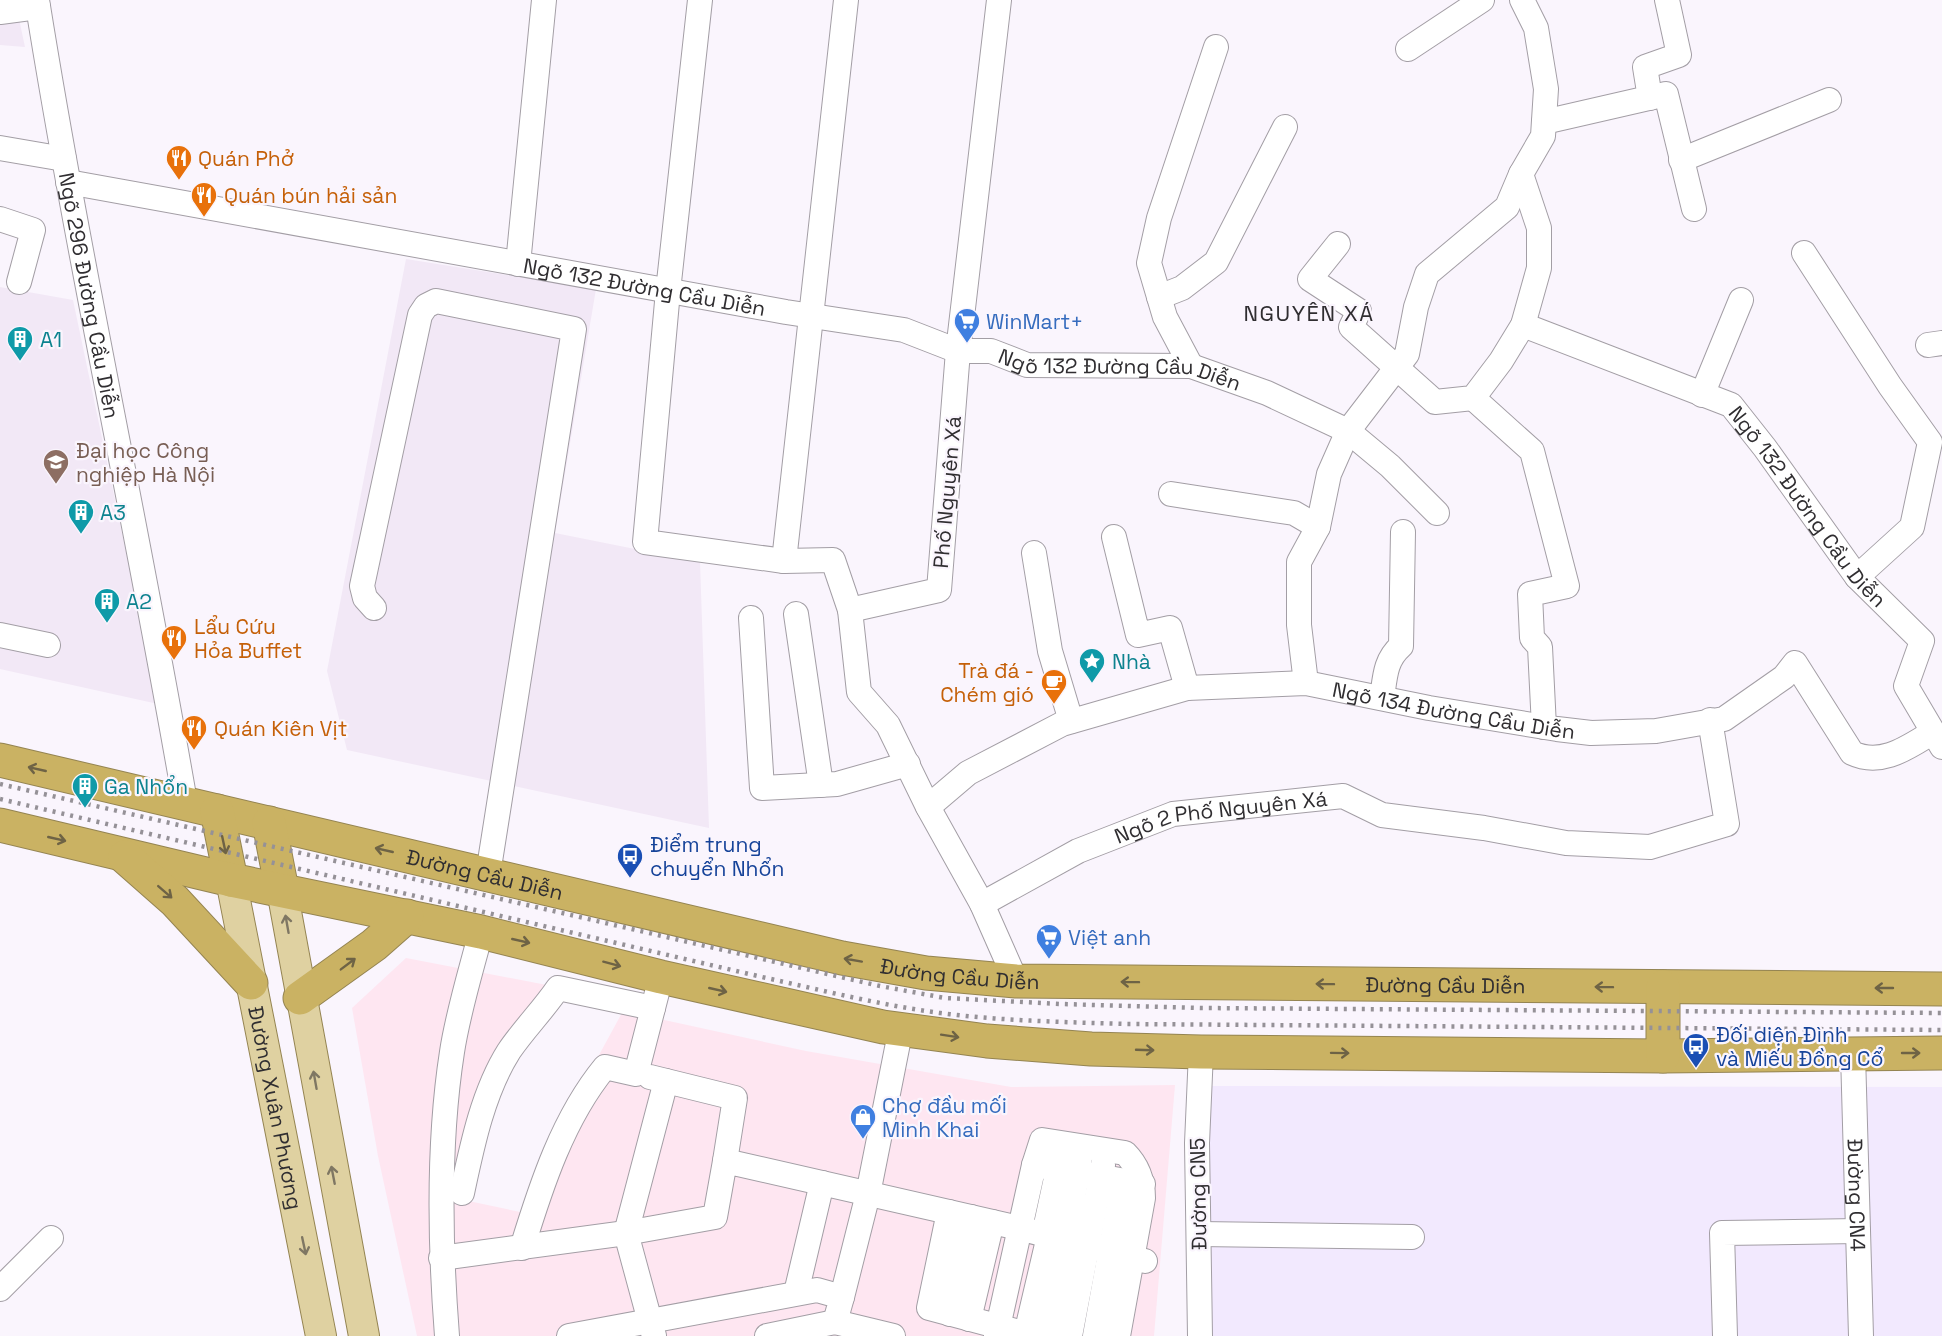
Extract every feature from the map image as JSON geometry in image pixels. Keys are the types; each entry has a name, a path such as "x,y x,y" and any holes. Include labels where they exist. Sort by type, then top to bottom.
{"highway":[{"name":"Đường Cầu Diễn","path":"0,760 842,958 926,973 1016,981 1941,988"},
{"path":"217,811 231,880"},
{"path":"269,823 282,890"},
{"path":"0,825 231,880 481,932 661,977 883,1027 987,1041 1091,1049 1201,1052 1663,1056 1942,1053"},
{"path":"121,854 175,901 251,982"},
{"path":"300,998 374,945 407,916"},
{"path":"1663,987 1663,1056"}],"main road":[{"name":"Đường Xuân Phương","path":"231,880 321,1336"},
{"name":"Đường Xuân Phương","path":"282,890 300,998 364,1336"}],"street":[{"path":"518,264 544,0"},
{"path":"700,0 668,291 645,542 784,561 833,560 849,610 859,692 888,725 928,807 982,904 1016,981"},
{"path":"784,561 846,0"},
{"name":"Phố Nguyên Xá","path":"849,610 939,590 958,351 999,0"},
{"path":"1408,49 1482,0"},
{"path":"1306,683 1299,625 1299,562 1318,527 1329,474 1348,431 1407,354 1416,307 1427,274 1507,207 1521,174 1543,136 1546,90 1536,28 1522,0"},
{"path":"1666,0 1679,55 1645,67 1681,160 1694,208"},
{"path":"0,12 38,4"},
{"name":"Ngõ 296 Đường Cầu Diễn","path":"38,4 66,171 159,655 184,802"},
{"path":"1191,366 1165,317 1149,263 1156,230 1216,47"},
{"path":"1544,122 1658,96"},
{"path":"1681,160 1829,100"},
{"path":"1159,297 1182,288 1216,262 1285,127"},
{"name":"Ngõ 132 Đường Cầu Diễn","path":"0,149 66,171 518,264 904,330 958,351 992,351 1027,364 1191,366 1267,393 1348,431 1390,466 1437,513"},
{"path":"1473,398 1524,325 1539,268 1539,228 1521,174"},
{"path":"0,219 33,230 19,282"},
{"path":"1338,244 1310,279 1359,311 1351,327 1435,402 1473,398 1532,451 1567,586 1530,594 1532,638 1540,647 1544,727"},
{"path":"1804,253 1890,386 1930,442 1912,527 1857,577"},
{"path":"1702,395 1741,300"},
{"path":"374,608 365,598 362,586 420,315 426,306 436,301 574,329 489,874"},
{"name":"Ngõ 132 Đường Cầu Diễn","path":"1524,325 1731,405 1765,448 1857,577 1922,641 1906,686 1938,739"},
{"path":"1171,494 1294,513 1318,527"},
{"path":"1382,698 1387,665 1392,654 1401,646 1403,532"},
{"path":"1114,537 1138,635 1170,628 1187,688"},
{"path":"1034,553 1050,651 1071,721"},
{"path":"796,614 821,784"},
{"path":"751,618 762,788 837,784 908,764"},
{"path":"0,635 48,645"},
{"name":"Ngõ 134 Đường Cầu Diễn","path":"928,807 968,772 1071,721 1187,688 1306,683 1430,708 1544,727 1591,733 1656,731 1724,719 1784,678 1795,663 1852,753 1865,759 1885,758 1938,739"},
{"name":"Ngõ 2 Phố Nguyên Xá","path":"982,904 1078,851 1173,814 1343,796 1382,815 1484,828 1566,843 1650,847 1727,824 1710,720"},
{"path":"447,1336 441,1258 446,1116 452,1052 481,932"},
{"path":"636,1074 661,977"},
{"path":"462,1192 471,1151 494,1079 510,1050 558,988 653,1008"},
{"path":"835,1322 868,1194 901,1028"},
{"name":"Đường CN5","path":"1200,1336 1197,1143 1201,1052"},
{"name":"Đường CN4","path":"1853,1054 1861,1336"},
{"path":"441,1258 522,1248 627,1233 715,1216 735,1098 605,1067 593,1081 564,1135 547,1174 522,1248"},
{"path":"651,1329 627,1233 666,1081"},
{"path":"971,1217 929,1308 960,1317 997,1332 1036,1335 1090,1247 1122,1181 1134,1162 1125,1154 1042,1140 1019,1228 997,1332"},
{"path":"1084,1147 1068,1172 1118,1336"},
{"path":"1070,1336 1090,1247 1143,1198 1084,1147"},
{"path":"725,1161 1019,1228 1090,1247"},
{"path":"1034,1165 1122,1181"},
{"path":"796,1293 822,1183"},
{"path":"960,1317 971,1217"},
{"path":"1725,1336 1722,1233 1858,1231"},
{"path":"1199,1234 1412,1237"},
{"path":"0,1289 51,1238"},
{"path":"1090,1247 1095,1336"},
{"path":"569,1336 651,1329 796,1293 818,1290 842,1297"},
{"path":"767,1336 835,1322 893,1336"}],"shaded area":[{"path":"0,0 15,0 25,47 0,45"},
{"path":"406,259 596,289 555,533 700,562 709,828 347,750 327,671"},
{"name":"Đại học Công nghiệp Hà Nội","path":"0,287 73,300 158,704 0,669"},
{"name":"Chợ đầu mối Minh Khai","path":"406,958 552,986 504,1055 459,1199 525,1213 569,1110 623,1011 806,1051 1011,1087 1175,1085 1154,1336 417,1336 378,1156 352,1008"},
{"path":"1205,1086 1942,1087 1942,1336 1207,1336"}],"railway":[{"path":"0,784 880,986 945,998 1201,1008 1942,1013"},
{"path":"0,799 762,977 873,1002 963,1016 1127,1024 1942,1030"}],"place":[{"name":"Quán Phở","path":"179,181"},
{"name":"Quán bún hải sản","path":"204,218"},
{"name":"WinMart+","path":"967,344"},
{"name":"A1","path":"20,362"},
{"name":"Đại học Công nghiệp Hà Nội","path":"56,485"},
{"name":"A3","path":"81,535"},
{"name":"A2","path":"107,624"},
{"name":"Lẩu Cứu Hỏa Buffet","path":"174,661"},
{"name":"Nhà","path":"1092,684"},
{"name":"Trà đá - Chém gió","path":"1054,705"},
{"name":"Quán Kiên Vịt","path":"194,751"},
{"name":"Ga Nhổn","path":"85,809"},
{"name":"Điểm trung chuyển Nhổn","path":"630,879"},
{"name":"Việt anh","path":"1049,960"},
{"name":"Đối diện Đình và Miếu Đồng Cổ","path":"1696,1069"},
{"name":"Chợ đầu mối Minh Khai","path":"863,1140"}],"district":[{"name":"NGUYÊN XÁ","path":"1309,313"}]}
